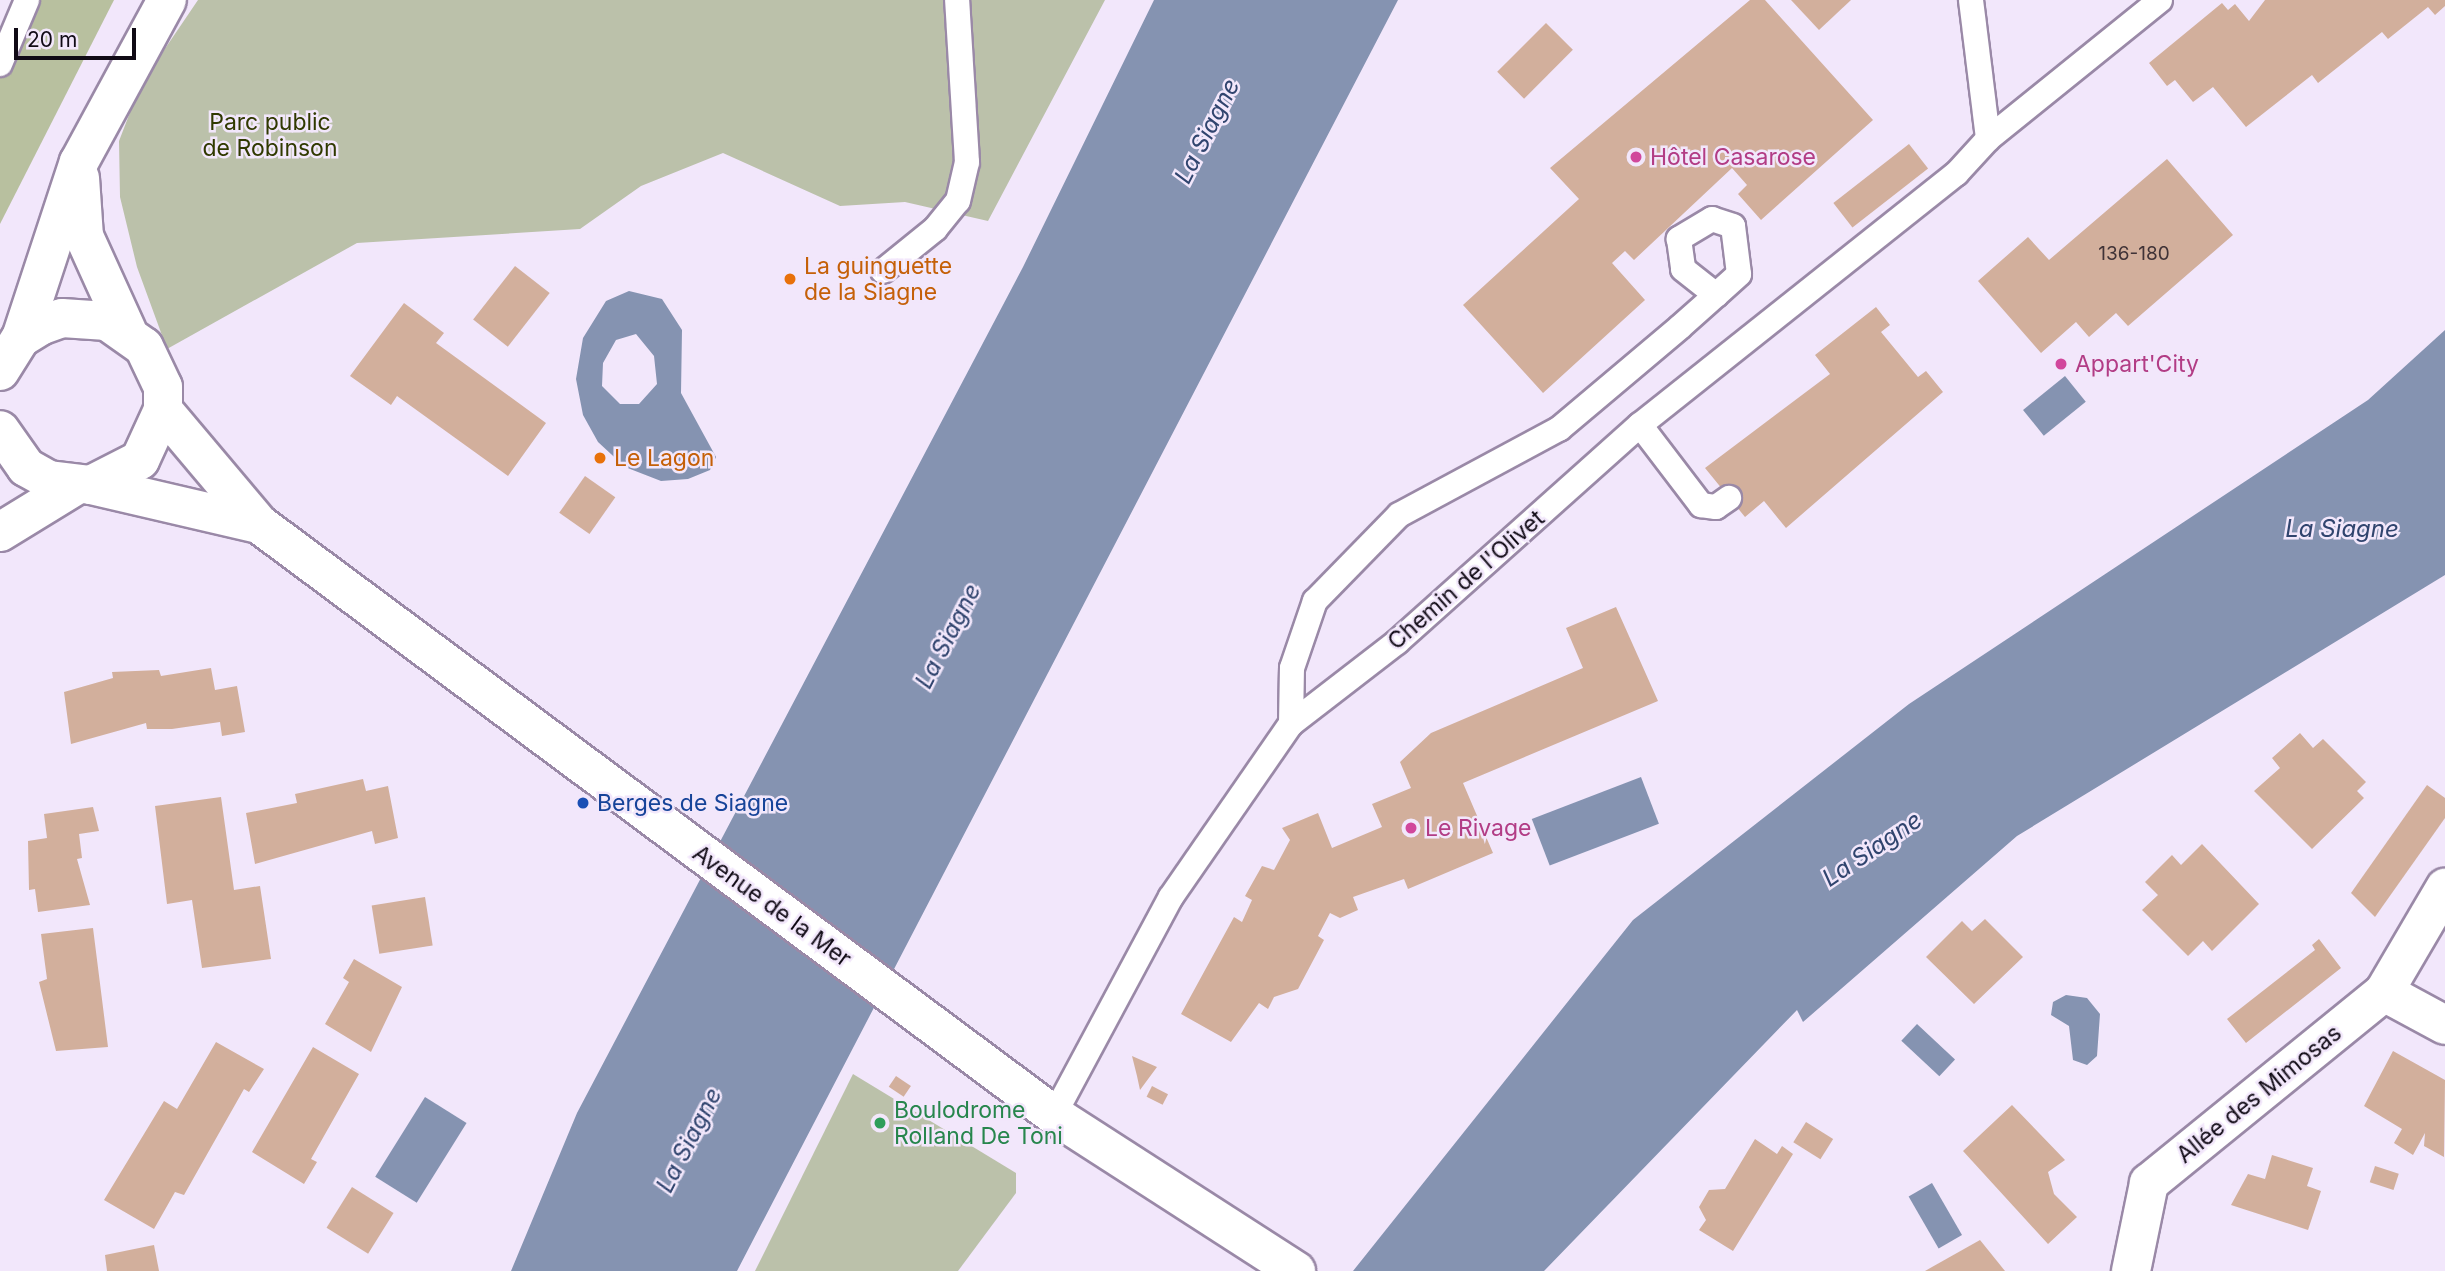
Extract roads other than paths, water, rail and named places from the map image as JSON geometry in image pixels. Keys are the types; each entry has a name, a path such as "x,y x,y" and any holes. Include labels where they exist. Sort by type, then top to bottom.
{"main road":[{"path":"0,371 21,338 79,162 167,0"},
{"path":"79,162 84,236 127,331 156,366 163,410 259,524"},
{"path":"21,338 62,318 107,321 127,331"},
{"path":"0,532 83,485 140,460 163,410"},
{"path":"0,430 26,467 83,485 259,524"},
{"name":"Avenue de la Mer","path":"259,524 1054,1115 1296,1271"},
{"path":"2445,888 2384,992 2445,1025"},
{"name":"Allée des Mimosas","path":"2131,1271 2149,1183 2384,992"}],"lane":[{"path":"0,64 27,0"},
{"path":"883,271 935,229 958,201 967,162 957,0"},
{"path":"1971,0 1988,139"},
{"name":"Chemin de l'Olivet","path":"1054,1115 1171,897 1291,724 1397,642 1640,425 1956,174 1988,139 2160,0"},
{"path":"1291,724 1292,667 1315,600 1399,515 1559,429 1716,295"},
{"path":"1640,425 1701,505 1716,507 1729,498"}],"water":[{"path":"1154,0 1398,0 737,1271 511,1271 577,1113 1023,267"},
{"path":"629,291 662,299 682,330 681,393 716,457 710,470 688,479 661,481 625,467 598,442 583,415 576,379 583,338 606,301","holes":["636,334 654,356 657,384 639,404 620,404 602,386 603,363 616,340"]},
{"name":"La Siagne","path":"2445,330 2445,575 2017,836 1803,1022 1797,1010 1544,1271 1353,1271 1633,920 1909,704 2368,400"},
{"path":"2065,376 2086,402 2044,436 2023,410"},
{"path":"1641,777 1659,824 1550,866 1532,819"},
{"path":"2066,995 2087,998 2100,1014 2097,1056 2087,1065 2073,1060 2069,1026 2051,1015 2053,1002"},
{"path":"1917,1024 1955,1059 1939,1076 1901,1041"},
{"path":"425,1097 467,1123 417,1203 375,1177"},
{"path":"1932,1183 1962,1235 1939,1248 1909,1196"}],"place":[{"name":"Hôtel Casarose","path":"1636,157"},
{"name":"La guinguette de la Siagne","path":"790,279"},
{"name":"Appart'City","path":"2061,364"},
{"name":"Le Lagon","path":"600,458"},
{"name":"Berges de Siagne","path":"583,803"},
{"name":"Le Rivage","path":"1411,828"},
{"name":"Boulodrome Rolland De Toni","path":"880,1123"}],"park label":[{"name":"Parc public de Robinson","path":"270,135"}]}
